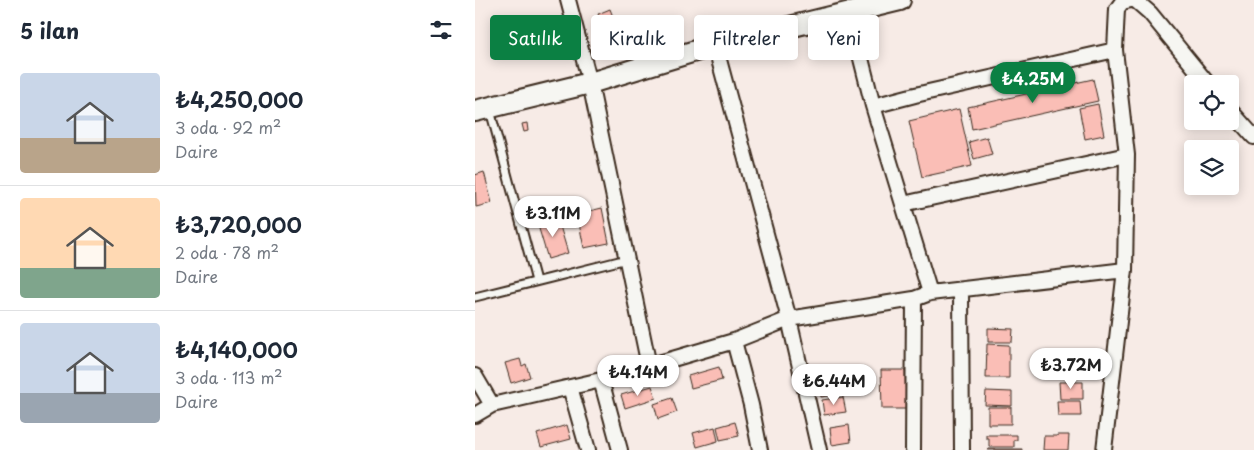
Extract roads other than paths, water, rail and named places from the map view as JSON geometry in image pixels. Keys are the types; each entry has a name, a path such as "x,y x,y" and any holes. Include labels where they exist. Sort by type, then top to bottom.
{"main road":[{"path":"849,12 867,0"},
{"path":"798,25 900,0"},
{"path":"482,109 590,83 694,51"}],"street":[{"path":"568,0 590,83 649,366"},
{"path":"1104,450 1125,270 1127,155 1115,50 1117,9 1123,2 1131,0"},
{"path":"1135,0 1149,13 1201,75"},
{"path":"849,12 873,106 930,293"},
{"path":"873,106 1115,50"},
{"path":"719,60 789,319 819,450"},
{"path":"1239,120 1254,137"},
{"path":"903,204 1127,155"},
{"path":"475,415 492,406 601,380 735,340 789,319 914,299 930,293 1125,270"},
{"path":"961,290 962,450"},
{"path":"913,450 914,299"},
{"path":"735,340 760,450"},
{"path":"475,376 492,406"},
{"path":"601,380 620,450"},
{"path":"571,387 588,450"}],"lane":[{"path":"482,109 536,281"},
{"path":"475,297 627,260"}]}
